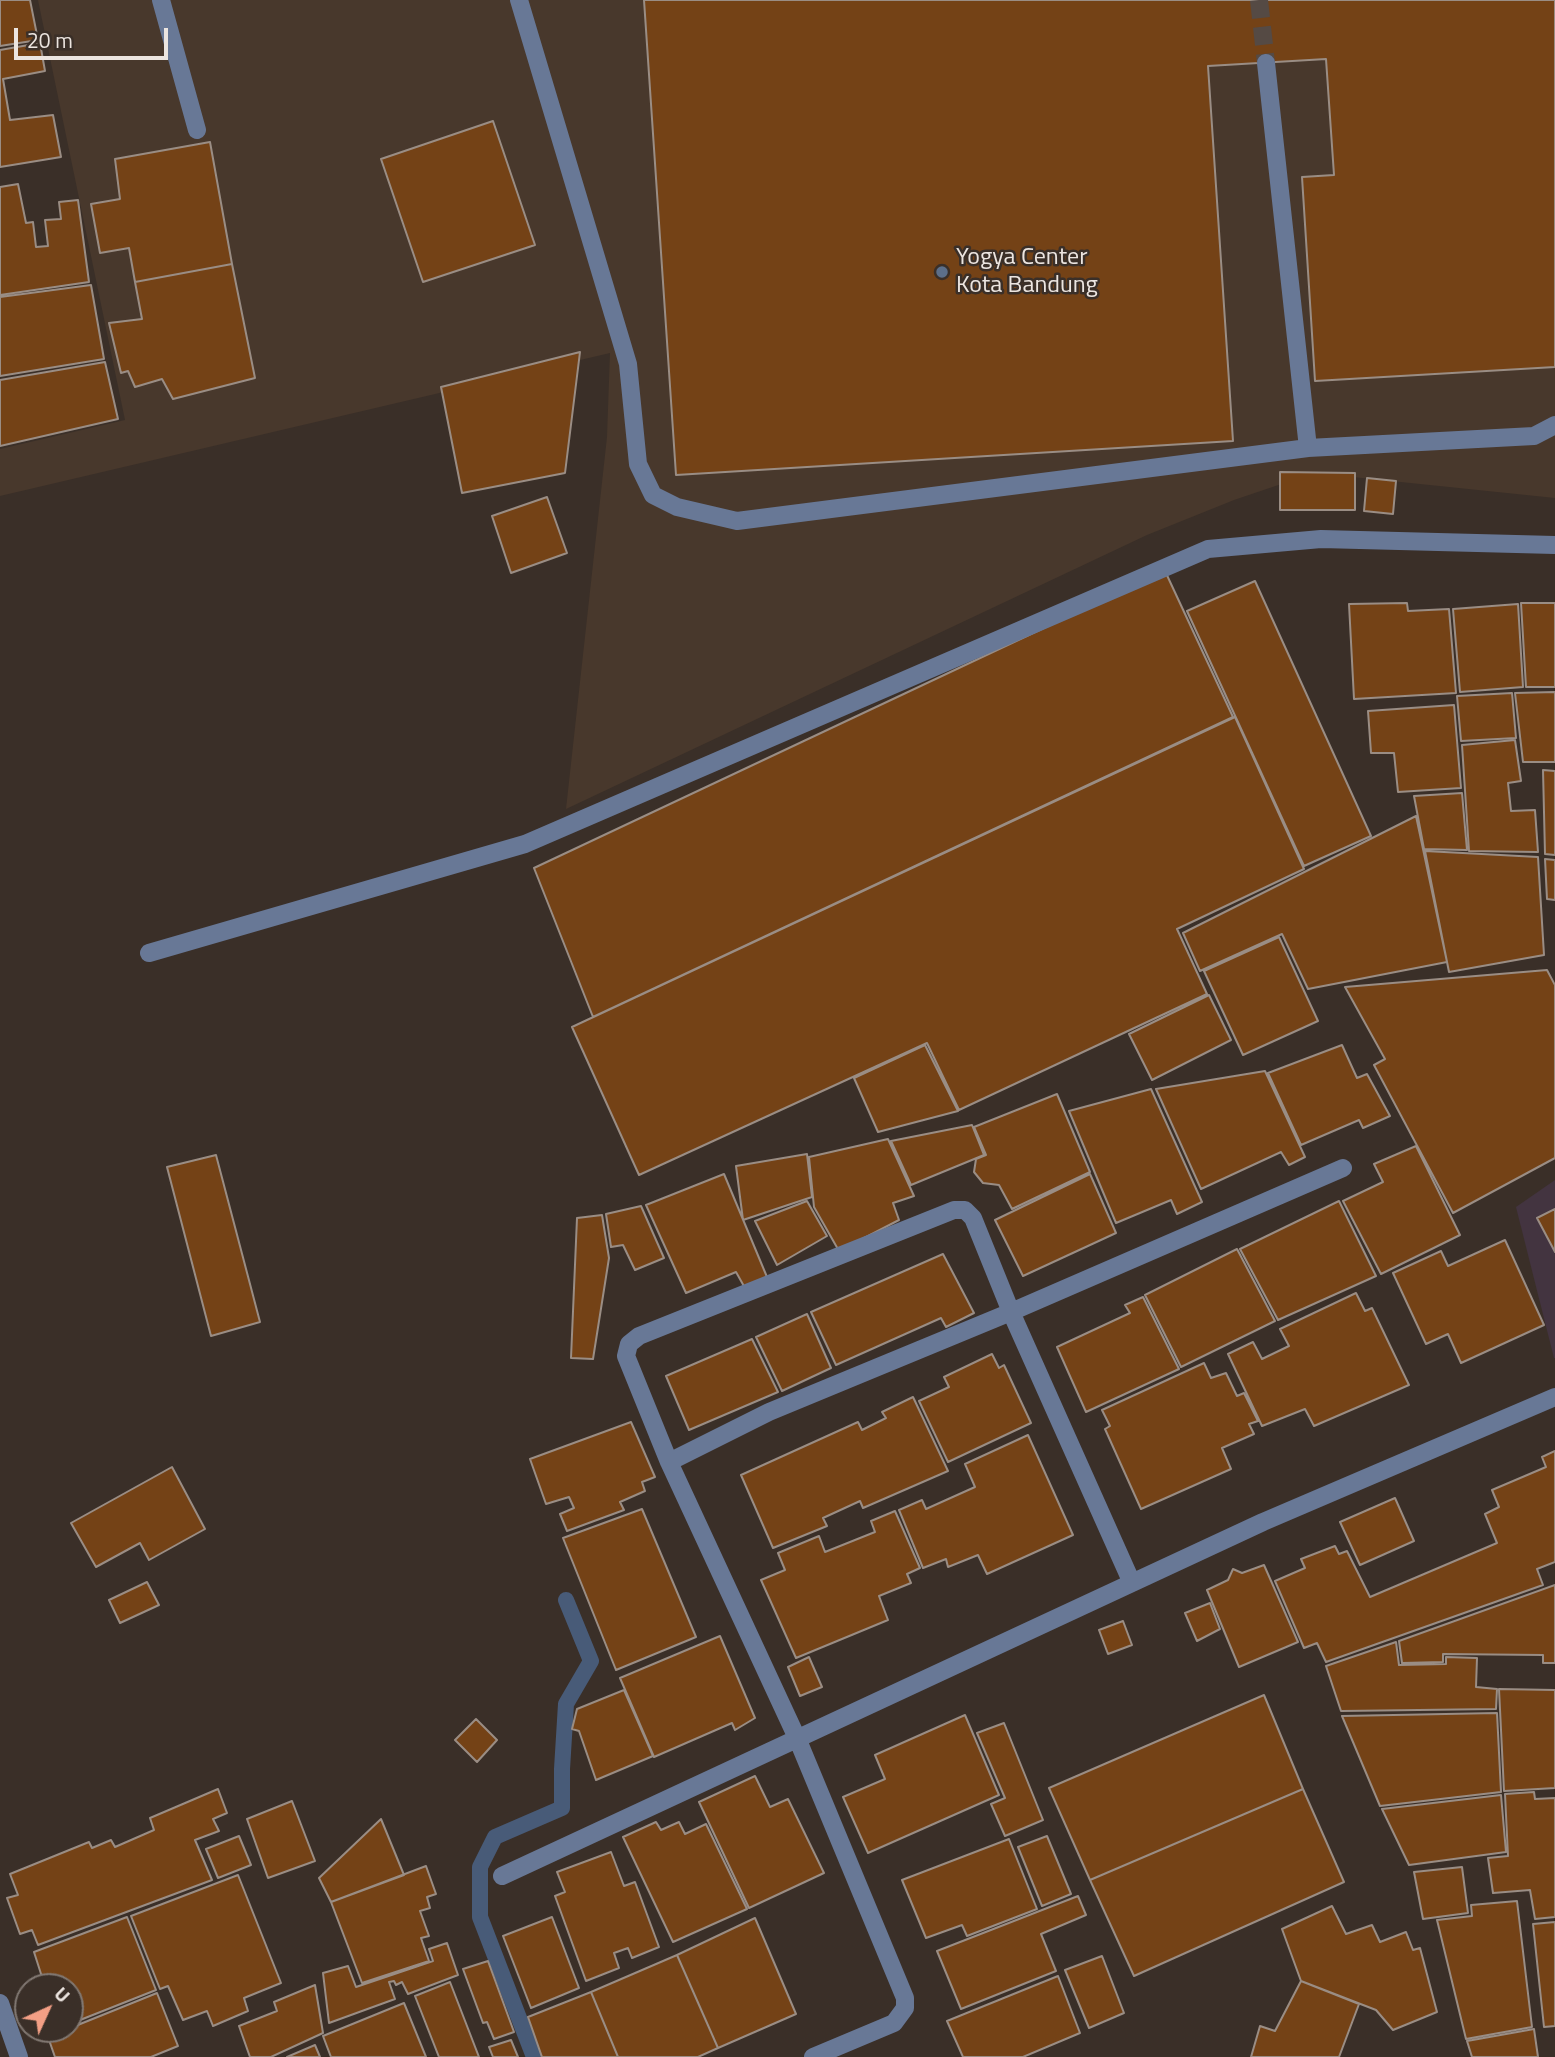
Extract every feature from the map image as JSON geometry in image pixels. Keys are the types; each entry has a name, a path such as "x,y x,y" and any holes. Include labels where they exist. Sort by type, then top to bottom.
{"street":[{"path":"161,0 197,130"},
{"path":"519,0 628,364 638,464 653,495 677,507 737,521 1308,447 1534,436 1555,425"},
{"path":"1266,63 1308,447"},
{"path":"149,953 525,844 1208,549 1321,539 1555,545"},
{"path":"669,1462 769,1412 1012,1312 1343,1168"},
{"path":"813,2057 894,2023 905,2008 905,1998 797,1738 669,1462 626,1356 629,1344 639,1336 954,1210 965,1210 973,1218 1132,1583"},
{"path":"502,1876 1276,1517 1555,1397"},
{"path":"0,2003 19,2057"}],"shaded area":[{"path":"38,0 1555,0 1555,498 1314,473 1234,500 1147,535 566,809 607,437 610,353 0,496 0,449 125,420"},
{"path":"1555,1180 1555,1358 1554,1358 1516,1207"}],"building":[{"path":"0,0 30,0 38,40 0,46"},
{"name":"Yogya Center Kota Bandung","path":"644,0 1555,0 1555,367 1315,381 1302,177 1334,175 1326,59 1208,66 1233,441 676,475"},
{"path":"40,43 45,71 3,79 10,120 53,115 61,157 0,167 0,50"},
{"path":"493,121 535,245 423,282 381,159"},
{"path":"210,142 232,264 135,282 129,248 100,253 91,204 120,199 115,159"},
{"path":"18,184 26,223 33,222 36,247 48,246 45,220 61,219 59,202 78,200 89,282 0,295 0,187"},
{"path":"232,264 255,378 173,399 162,379 135,387 128,371 121,373 109,323 142,319 135,282"},
{"path":"91,285 104,359 0,376 0,297"},
{"path":"580,352 565,473 462,493 441,387"},
{"path":"105,362 118,419 0,446 0,380"},
{"path":"1280,472 1355,473 1355,510 1280,510"},
{"path":"1367,478 1396,481 1393,514 1364,511"},
{"path":"547,497 567,553 511,573 492,516"},
{"path":"1165,571 1233,717 593,1017 534,868"},
{"path":"1255,581 1371,836 1304,866 1187,611"},
{"path":"1407,603 1408,611 1449,609 1456,693 1354,699 1349,604"},
{"path":"1521,603 1555,603 1555,687 1526,687"},
{"path":"1518,604 1523,687 1460,692 1453,609"},
{"path":"1555,692 1555,762 1523,762 1515,693"},
{"path":"1512,693 1516,738 1461,741 1457,696"},
{"path":"1454,705 1461,788 1398,792 1394,753 1371,753 1368,711"},
{"path":"1235,717 1304,869 1177,929 1207,994 959,1110 927,1043 639,1175 572,1027"},
{"path":"1515,740 1521,781 1508,783 1511,811 1535,810 1538,852 1469,851 1462,745"},
{"path":"1543,770 1555,771 1555,855 1545,854"},
{"path":"1462,793 1467,850 1424,849 1414,796"},
{"path":"1416,816 1447,962 1308,989 1282,934 1200,971 1183,933"},
{"path":"1425,851 1538,857 1544,955 1449,972"},
{"path":"1545,859 1555,860 1555,900 1547,899"},
{"path":"1279,937 1318,1021 1243,1055 1204,971"},
{"path":"1547,970 1555,985 1555,1158 1453,1213 1374,1065 1385,1059 1345,987"},
{"path":"1209,995 1231,1040 1152,1080 1129,1034"},
{"path":"925,1045 958,1111 878,1132 854,1078"},
{"path":"1342,1045 1357,1078 1367,1074 1390,1116 1363,1128 1359,1120 1301,1145 1268,1073"},
{"path":"1265,1071 1305,1157 1289,1165 1281,1152 1201,1189 1156,1089"},
{"path":"1151,1089 1202,1202 1177,1214 1171,1200 1116,1223 1069,1111"},
{"path":"1057,1094 1090,1172 1012,1209 999,1185 983,1183 974,1172 976,1159 986,1155 974,1127"},
{"path":"972,1125 984,1155 911,1185 891,1141"},
{"path":"888,1139 914,1196 893,1203 899,1220 839,1251 814,1207 809,1157"},
{"path":"1416,1146 1460,1235 1381,1274 1343,1201 1383,1182 1374,1164"},
{"path":"807,1154 812,1197 743,1220 736,1166"},
{"path":"216,1155 260,1322 211,1336 167,1167"},
{"path":"724,1174 767,1277 745,1288 736,1272 686,1293 646,1205"},
{"path":"1090,1174 1116,1233 1023,1276 995,1220"},
{"path":"807,1201 827,1236 777,1265 755,1221"},
{"path":"1339,1201 1376,1276 1278,1320 1240,1249"},
{"path":"641,1206 664,1258 635,1270 623,1245 611,1247 606,1214"},
{"path":"1555,1209 1555,1252 1537,1218"},
{"path":"602,1215 609,1258 593,1359 571,1358 577,1218"},
{"path":"1505,1240 1544,1325 1461,1363 1448,1334 1426,1344 1393,1273 1441,1251 1448,1266"},
{"path":"1237,1249 1275,1321 1181,1367 1145,1295"},
{"path":"943,1254 974,1313 946,1327 941,1318 836,1365 811,1312"},
{"path":"1356,1293 1365,1311 1372,1308 1409,1385 1314,1426 1305,1409 1262,1426 1228,1354 1253,1342 1262,1359 1289,1346 1280,1329"},
{"path":"1143,1297 1179,1369 1086,1412 1057,1347 1130,1313 1125,1305"},
{"path":"807,1314 831,1368 782,1391 756,1337"},
{"path":"752,1339 778,1392 689,1430 666,1376"},
{"path":"992,1354 999,1368 1004,1365 1031,1423 948,1462 919,1401 949,1387 944,1377"},
{"path":"1204,1363 1211,1378 1226,1373 1237,1396 1244,1393 1258,1421 1249,1424 1254,1434 1222,1448 1231,1469 1141,1509 1105,1429 1110,1426 1102,1410"},
{"path":"913,1397 948,1471 863,1508 860,1501 823,1518 827,1526 773,1548 741,1475 858,1422 862,1430 886,1418 882,1412"},
{"path":"631,1422 655,1477 642,1482 645,1491 620,1502 624,1510 567,1531 560,1514 574,1508 569,1497 546,1504 530,1459"},
{"path":"1028,1435 1073,1535 987,1574 978,1555 948,1567 946,1559 923,1568 899,1510 922,1500 926,1509 975,1487 965,1464"},
{"path":"1555,1451 1555,1562 1537,1569 1543,1585 1326,1662 1317,1643 1304,1648 1275,1581 1305,1568 1301,1559 1335,1546 1339,1554 1347,1551 1370,1597 1497,1543 1485,1514 1499,1507 1492,1490 1546,1467 1542,1457"},
{"path":"172,1467 205,1529 149,1560 140,1543 96,1567 71,1523"},
{"path":"1395,1498 1414,1541 1360,1565 1340,1522"},
{"path":"642,1509 696,1637 616,1670 563,1538"},
{"path":"895,1511 920,1568 907,1574 911,1583 879,1596 888,1620 796,1658 761,1580 785,1570 778,1553 819,1536 825,1552 875,1532 871,1521"},
{"path":"1264,1565 1298,1642 1239,1667 1207,1590 1228,1580 1233,1569 1242,1573"},
{"path":"147,1582 159,1605 120,1623 109,1600"},
{"path":"1555,1585 1555,1663 1543,1663 1543,1655 1443,1654 1443,1662 1402,1663 1399,1641"},
{"path":"1210,1603 1220,1629 1197,1641 1185,1613"},
{"path":"1123,1621 1132,1645 1108,1654 1099,1630"},
{"path":"720,1636 755,1718 735,1730 732,1723 654,1757 620,1678"},
{"path":"1396,1642 1399,1665 1446,1664 1446,1657 1477,1658 1476,1687 1497,1689 1496,1709 1341,1711 1326,1666"},
{"path":"809,1657 822,1687 800,1696 788,1667"},
{"path":"1499,1689 1555,1690 1555,1788 1504,1791"},
{"path":"624,1690 653,1756 596,1780 579,1731 572,1729 577,1709"},
{"path":"1264,1695 1303,1789 1090,1880 1049,1788"},
{"path":"1497,1713 1501,1792 1380,1806 1342,1716"},
{"path":"965,1715 999,1795 868,1853 843,1797 885,1779 875,1755"},
{"path":"476,1719 497,1740 477,1762 455,1740"},
{"path":"1004,1723 1043,1820 1005,1836 991,1804 1005,1798 977,1733"},
{"path":"755,1776 770,1807 788,1799 824,1873 749,1908 699,1802"},
{"path":"218,1789 227,1813 213,1819 219,1831 195,1840 212,1880 38,1945 32,1930 20,1934 7,1898 18,1895 10,1874 89,1842 92,1848 111,1840 115,1847 154,1830 150,1818"},
{"path":"1303,1789 1344,1882 1134,1976 1090,1880"},
{"path":"1534,1792 1535,1799 1555,1798 1555,1917 1535,1919 1530,1890 1493,1893 1488,1858 1508,1856 1505,1794"},
{"path":"1501,1795 1506,1852 1409,1865 1382,1809"},
{"path":"292,1801 315,1861 268,1878 247,1819"},
{"path":"381,1819 404,1875 331,1902 319,1878"},
{"path":"656,1822 661,1830 679,1822 685,1834 706,1824 747,1909 673,1942 623,1837"},
{"path":"239,1836 251,1865 218,1878 206,1849"},
{"path":"1047,1836 1071,1894 1042,1906 1018,1847"},
{"path":"1009,1839 1037,1909 967,1936 962,1925 926,1938 902,1880"},
{"path":"611,1852 624,1886 635,1882 659,1947 632,1958 628,1948 614,1953 619,1968 586,1981 555,1896 565,1892 557,1872"},
{"path":"426,1866 436,1894 427,1897 430,1908 420,1911 429,1936 421,1938 429,1961 362,1983 331,1902"},
{"path":"1462,1867 1468,1913 1423,1919 1414,1872"},
{"path":"238,1875 281,1983 244,1998 248,2011 213,2026 207,2011 183,2020 168,1986 160,1989 131,1916"},
{"path":"1078,1896 1086,1915 1041,1934 1056,1971 961,2009 937,1951"},
{"path":"1517,1901 1532,2027 1466,2039 1437,1920 1472,1916 1471,1905"},
{"path":"1332,1906 1346,1934 1372,1925 1380,1942 1406,1932 1413,1950 1420,1948 1437,2012 1393,2030 1376,2010 1301,1981 1282,1929"},
{"path":"127,1917 156,1990 84,2018 84,1973 41,1973 34,1952"},
{"path":"552,1917 579,1988 531,2008 503,1936"},
{"path":"755,1918 796,2014 718,2048 677,1955"},
{"path":"1555,1922 1555,2026 1544,2027 1533,1924"},
{"path":"447,1943 458,1975 408,1994 402,1982 396,1985 394,1981 389,1982 395,1999 329,2023 323,1973 348,1966 356,1987 433,1961 429,1949"},
{"path":"677,1955 718,2048 698,2057 618,2057 591,1992"},
{"path":"1102,1956 1124,2013 1089,2028 1065,1970"},
{"path":"488,1961 514,2032 494,2039 487,2022 483,2023 463,1969"},
{"path":"1058,1976 1080,2033 1023,2057 963,2057 947,2021"},
{"path":"1301,1981 1359,2004 1339,2057 1251,2057 1260,2026 1275,2031"},
{"path":"450,1982 479,2057 439,2057 415,1996"},
{"path":"315,1985 323,2033 271,2057 250,2057 239,2026 277,2011 274,2002"},
{"path":"591,1992 618,2057 542,2057 528,2017"},
{"path":"157,1993 178,2046 151,2057 55,2057 50,2043 84,2043 84,2022"},
{"path":"404,2003 426,2057 331,2057 323,2036"},
{"path":"1534,2029 1538,2057 1472,2057 1467,2041"},
{"path":"511,2040 518,2057 493,2057 489,2047"},
{"path":"315,2045 320,2057 287,2057"}],"waterway":[{"path":"534,2057 480,1917 480,1867 495,1837 562,1808 566,1704 591,1661 566,1600"}],"tunnel":[{"path":"1259,0 1266,63"}],"place":[{"name":"Yogya Center Kota Bandung","path":"942,272"}]}
